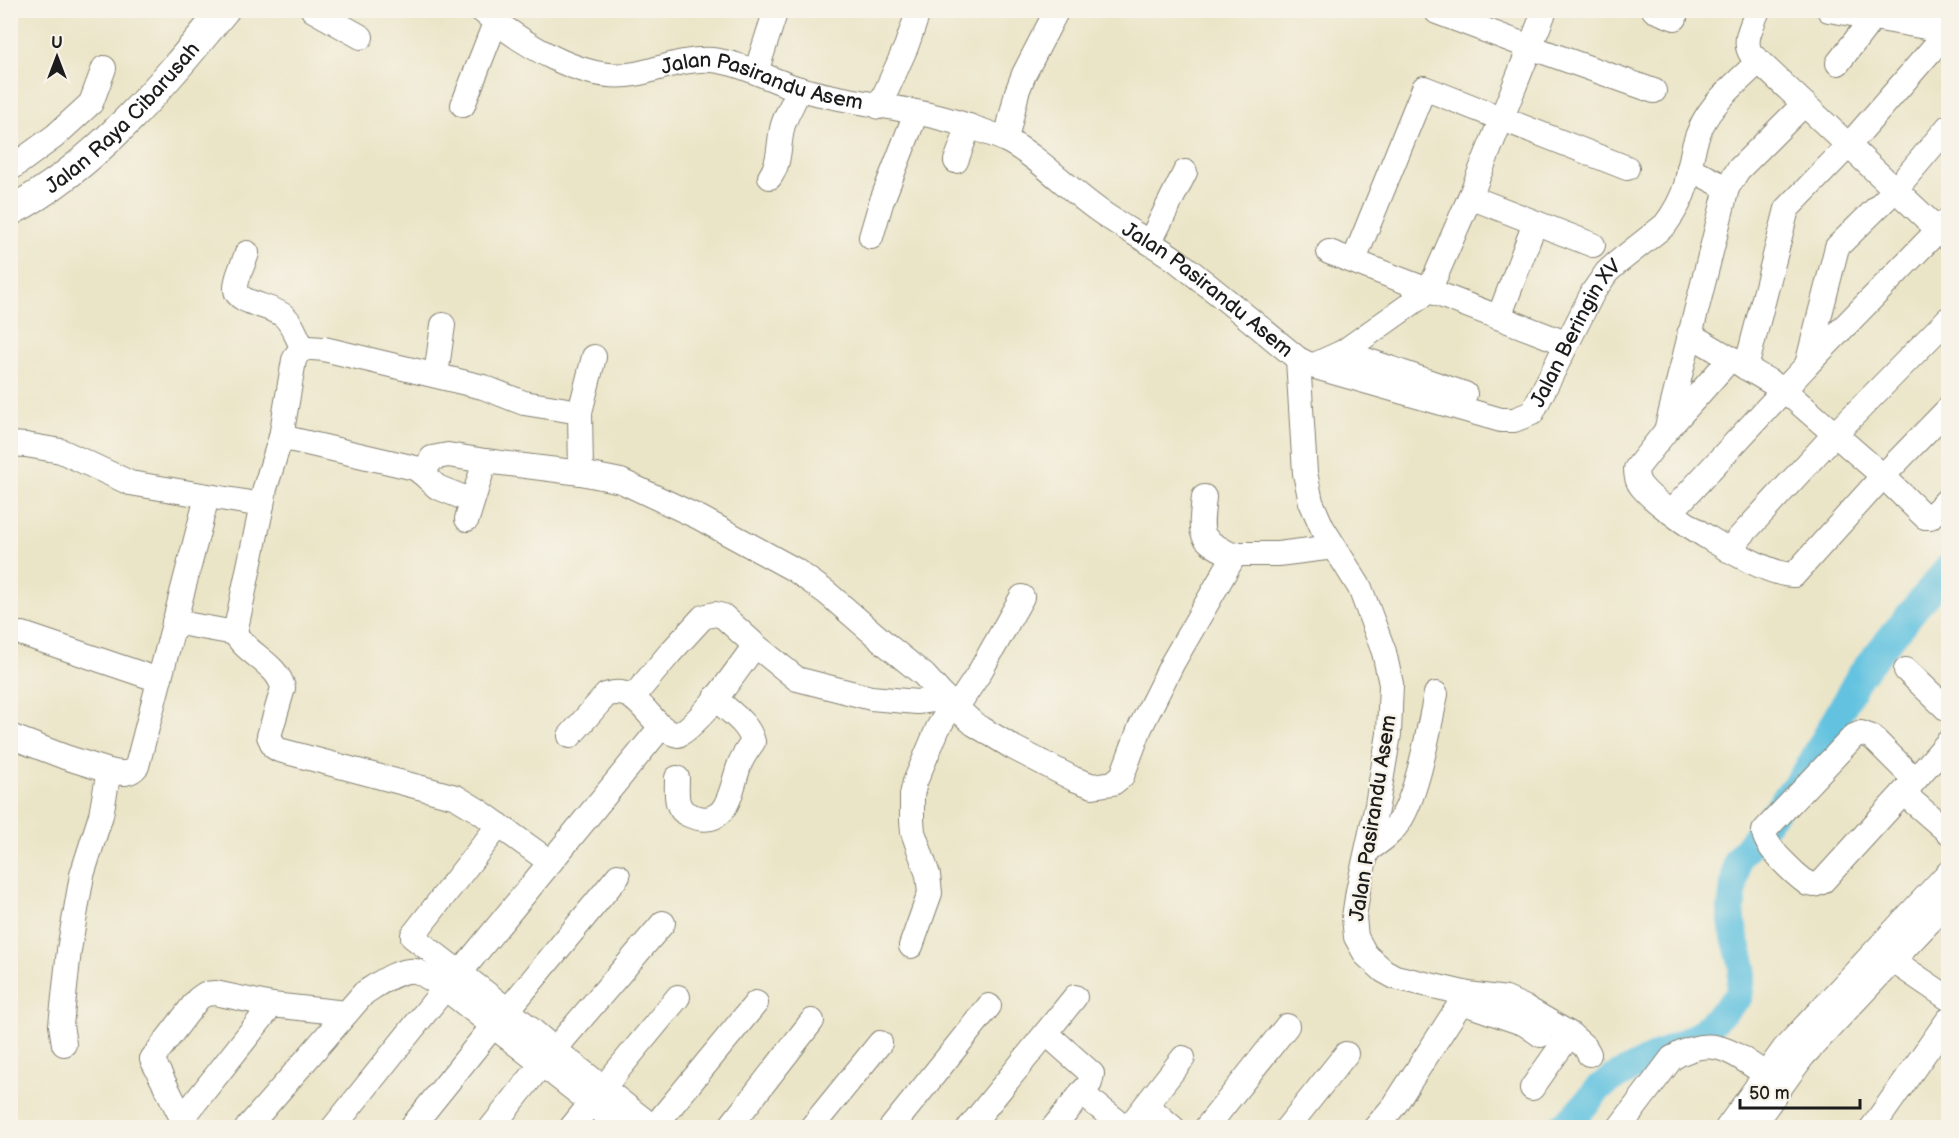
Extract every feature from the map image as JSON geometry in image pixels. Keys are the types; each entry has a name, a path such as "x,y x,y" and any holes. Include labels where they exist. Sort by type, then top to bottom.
{"main road":[{"name":"Jalan Raya Cibarusah","path":"10,211 36,197 66,176 96,149 144,101 224,10"}],"street":[{"path":"313,10 361,37"},
{"path":"756,72 776,10"},
{"path":"879,107 906,47 919,10"},
{"path":"1006,140 1017,92 1024,74 1057,10"},
{"path":"1305,363 1343,352 1429,291 1470,197 1545,10"},
{"path":"1671,512 1807,365 1946,230 1896,189 1751,54 1747,46 1748,37 1758,10"},
{"path":"1829,10 1875,14 1948,31 1849,145 1786,209 1738,363 1666,431 1636,469 1636,478 1641,487 1671,512 1728,550 1783,575 1794,575 1883,476 1948,409"},
{"path":"1437,12 1530,48 1654,91"},
{"path":"1838,63 1875,14"},
{"path":"463,105 488,17"},
{"name":"Jalan Pasirandu Asem","path":"488,17 526,44 567,63 604,74 636,74 689,62 712,60 756,72 799,89 969,126 1006,140 1045,167 1098,210 1150,242 1305,363 1305,473 1311,502 1322,527 1360,588 1384,652 1391,684 1388,742 1358,891 1354,928 1359,946 1376,964 1395,977 1468,994 1506,999 1526,1008 1565,1041 1585,1047 1589,1054"},
{"name":"Jalan Beringin XV","path":"1305,363 1501,420 1514,420 1533,413 1593,292 1612,268 1665,225 1683,194 1701,127 1710,112 1759,61"},
{"path":"10,169 55,136 91,104 104,68"},
{"path":"770,177 775,169 784,121 799,89"},
{"path":"1354,260 1423,89 1627,168"},
{"path":"1666,431 1727,188 1738,170 1804,104"},
{"path":"871,237 881,203 916,113"},
{"path":"956,161 969,126"},
{"path":"1807,365 1837,247 1896,189 1948,126"},
{"path":"1689,168 1727,188"},
{"path":"1150,242 1185,172"},
{"path":"1470,197 1593,245"},
{"path":"1499,317 1535,222"},
{"path":"1329,252 1556,339"},
{"path":"247,253 236,288 237,295 244,300 266,306 285,317 303,349"},
{"path":"1728,550 1834,435 1948,319"},
{"path":"436,375 443,326"},
{"path":"1689,334 1784,390 1883,476 1925,517 1930,517 1948,499"},
{"path":"549,862 471,806 447,793 274,747 269,736 283,688 282,683 271,669 243,645 235,633 265,488 281,437 294,360 299,351 303,349 324,350 483,387 524,403 580,412"},
{"path":"1343,352 1500,406"},
{"path":"581,472 580,412 594,357"},
{"path":"281,437 415,468 469,510 484,461"},
{"path":"10,444 26,444 61,451 130,483 262,505"},
{"path":"423,474 432,458 440,455 581,472 621,481 700,518 795,570 924,675 950,702 993,737 1074,779 1093,786 1113,783 1122,776 1140,728 1173,662 1234,556 1334,548"},
{"path":"10,736 109,771 126,774 133,772 137,766 207,497"},
{"path":"1204,497 1200,528 1204,538 1214,547 1234,556"},
{"path":"911,946 930,893 928,875 914,832 912,795 915,782 950,702 994,647 1022,597"},
{"path":"633,697 703,617 715,614 723,616 797,679 871,698 950,702"},
{"path":"174,622 235,633"},
{"path":"23,634 159,680"},
{"path":"570,736 606,695 615,692 623,692 633,697 661,727 671,734 678,735 685,731 715,698 755,645"},
{"path":"1906,670 1948,710"},
{"path":"1368,850 1396,827 1408,804 1423,756 1436,694"},
{"path":"677,778 677,801 684,813 707,818 717,816 726,808 740,764 753,742 752,734 743,723 715,698"},
{"path":"333,1128 661,727"},
{"path":"1948,742 1909,786 1822,882 1809,884 1802,880 1764,839 1766,828 1854,736 1864,733 1872,737 1909,786 1948,832"},
{"path":"64,1044 62,1025 69,950 82,875 101,815 109,771"},
{"path":"499,825 413,935 452,981 598,1095 654,1127 756,1003"},
{"path":"1727,1128 1784,1048 1948,873"},
{"path":"411,1128 618,876"},
{"path":"1751,1128 1803,1056 1948,902"},
{"path":"491,1128 548,1057 663,923"},
{"path":"1892,960 1948,998"},
{"path":"247,1128 364,993 401,973 415,971 452,981"},
{"path":"272,1005 185,1123 152,1059 198,999 205,994 215,993 272,1005 346,1013"},
{"path":"571,1128 678,997"},
{"path":"969,1128 1075,997"},
{"path":"1375,1128 1394,1106 1460,1004 1467,1004 1525,1024 1565,1041 1533,1088"},
{"path":"891,1128 989,1006"},
{"path":"1872,1128 1948,1020"},
{"path":"729,1128 812,1021"},
{"path":"1206,1128 1287,1026"},
{"path":"1046,1033 1092,1074 1090,1083 1053,1128"},
{"path":"811,1128 880,1043"},
{"path":"1620,1128 1672,1058 1684,1051 1699,1046 1718,1046 1734,1053 1766,1074"},
{"path":"1287,1128 1346,1054"},
{"path":"1081,1093 1127,1128 1183,1058"},
{"path":"598,1095 623,1128"},
{"path":"1146,1105 1173,1128"}],"waterway":[{"path":"1559,1128 1575,1116 1600,1087 1615,1077 1700,1034 1739,996 1743,967 1733,929 1731,910 1737,860 1808,769 1860,675 1948,568"}]}
